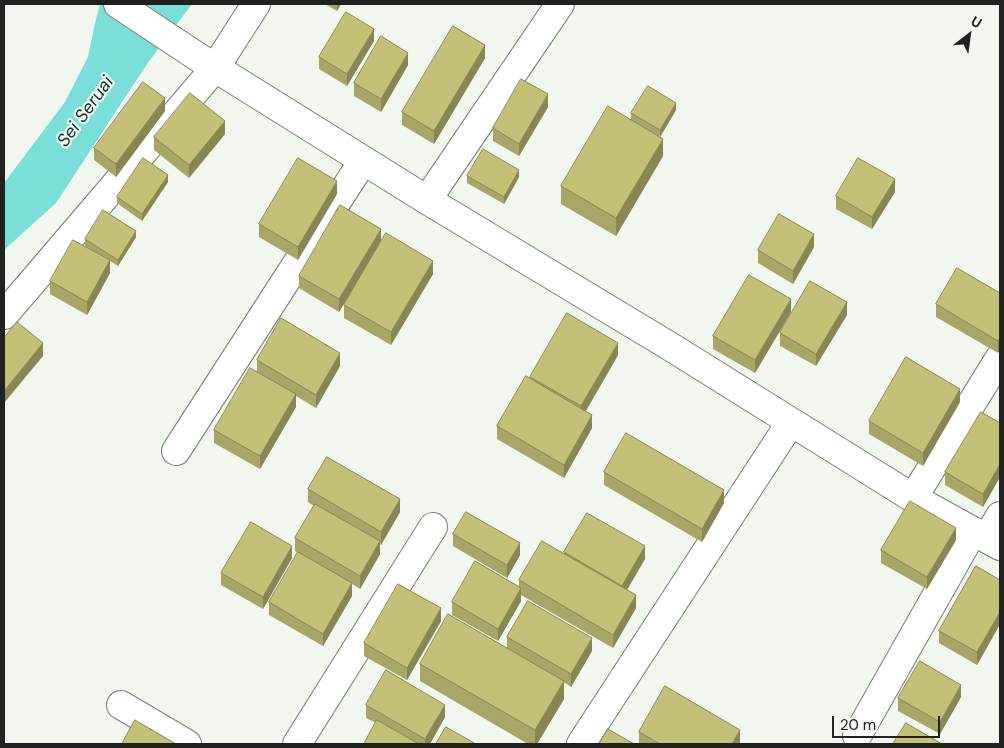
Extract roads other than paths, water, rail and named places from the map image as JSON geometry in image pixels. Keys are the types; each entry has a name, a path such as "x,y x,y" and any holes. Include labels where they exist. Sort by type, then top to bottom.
{"street":[{"path":"118,4 214,68 363,161 671,347 913,498 990,533 857,736"},
{"path":"4,315 214,68 256,4"},
{"path":"427,200 560,4"},
{"path":"176,451 363,161"},
{"path":"913,498 999,359"},
{"path":"581,744 791,422"},
{"path":"297,744 433,527"},
{"path":"121,705 187,744"}],"water":[{"name":"Sei Seruai","path":"100,4 192,4 147,64 56,203 4,250 4,183 65,102 88,57"}]}
